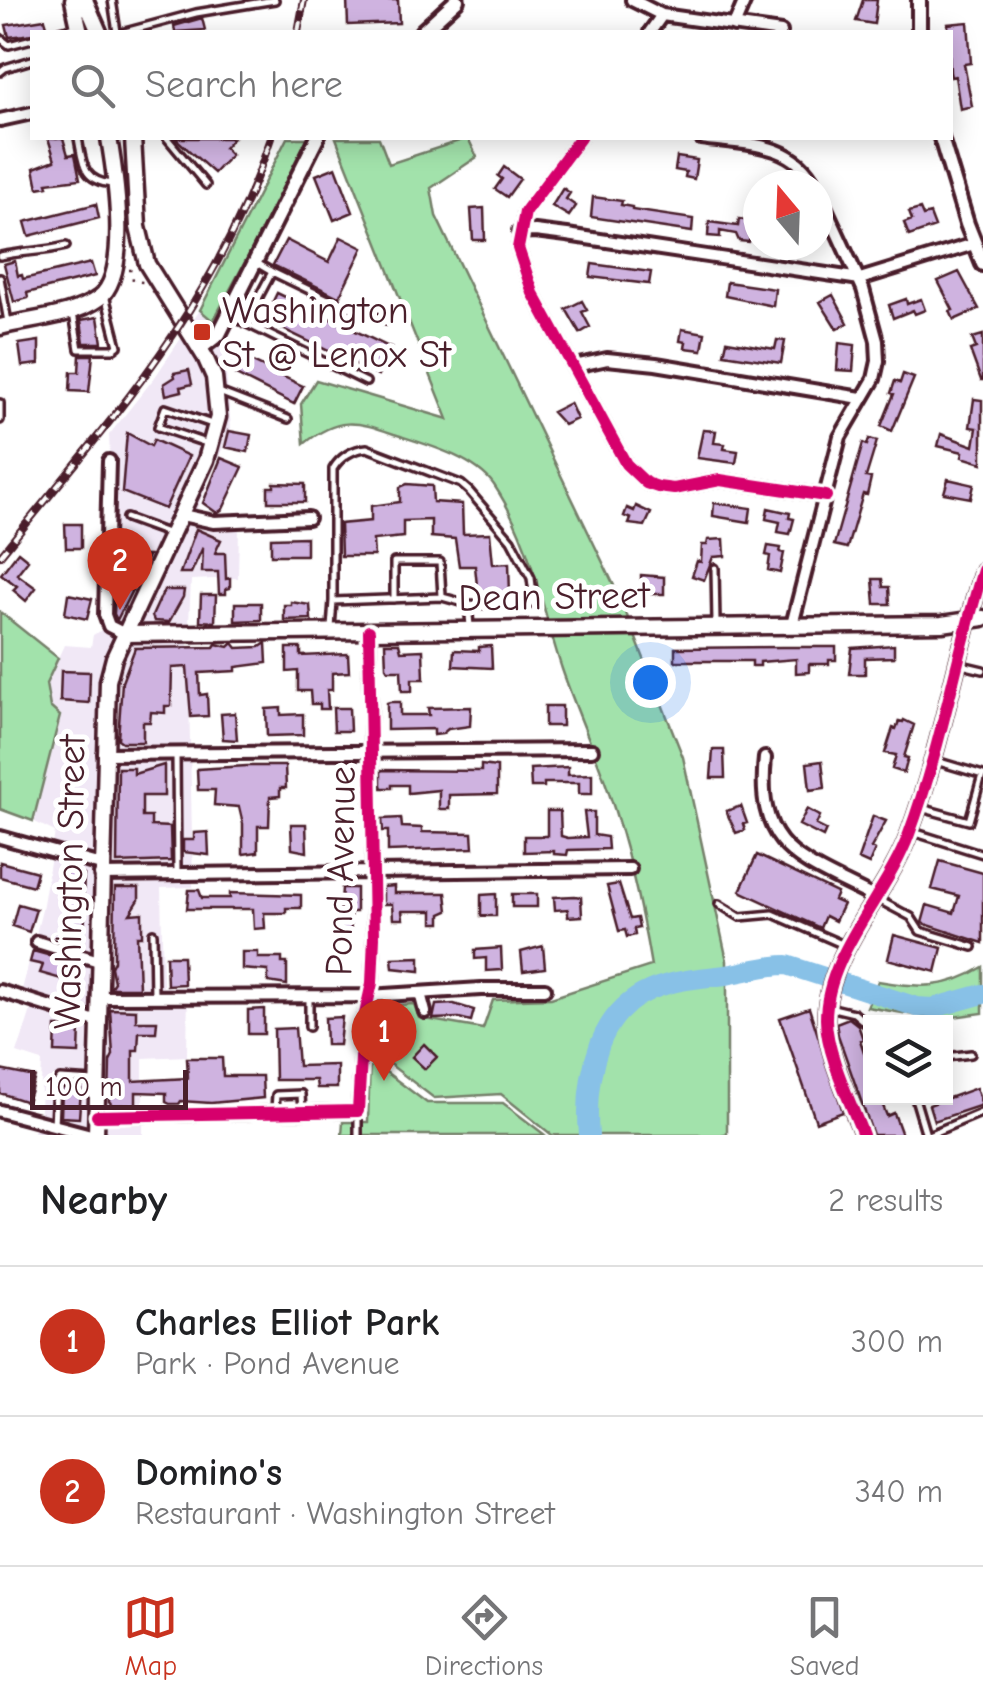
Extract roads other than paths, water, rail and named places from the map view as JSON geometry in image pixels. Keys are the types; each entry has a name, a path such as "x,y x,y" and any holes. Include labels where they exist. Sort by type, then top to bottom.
{"main road":[{"path":"74,0 79,29"},
{"path":"86,0 98,30"},
{"path":"4,326 72,310 105,293 116,266 115,185 109,140"},
{"name":"Washington Street","path":"93,1135 97,1116 100,870 108,680 125,634 212,445 216,425 216,391 201,348 147,264 138,227 133,140"},
{"name":"Dean Street","path":"125,634 792,625 983,618"}],"street":[{"path":"632,0 662,16 765,30"},
{"path":"734,26 745,0"},
{"path":"919,0 920,30"},
{"path":"424,30 450,2"},
{"path":"652,30 662,16"},
{"path":"0,120 30,113"},
{"path":"201,348 219,334 316,140"},
{"path":"579,140 525,212 518,248 533,293 626,464 646,484 674,489 720,480 826,496"},
{"path":"714,140 778,149 794,156 804,170"},
{"path":"943,140 983,264"},
{"path":"792,625 840,437 874,379 878,360 877,340 860,279 833,222"},
{"path":"519,232 567,234 860,279 974,244"},
{"path":"575,366 607,359 861,398"},
{"path":"109,460 106,620 125,634"},
{"path":"182,515 214,522 308,518"},
{"path":"863,1135 832,1050 826,1021 829,1001 847,946 891,874 910,831 933,760 983,570"},
{"name":"Pond Avenue","path":"358,1112 363,1023 372,984 369,630"},
{"path":"104,754 592,750"},
{"path":"766,758 762,788 766,809 786,849 875,898"},
{"path":"0,838 100,870 177,875 630,869"},
{"path":"37,942 99,961"},
{"path":"100,997 369,996 546,988"},
{"path":"0,992 99,1022"},
{"path":"420,993 424,1012"},
{"path":"0,1111 93,1135"},
{"path":"97,1116 358,1112"}],"lane":[{"path":"112,0 117,30"},
{"path":"137,30 196,12 275,0"},
{"path":"0,38 9,45 30,40"},
{"path":"0,72 30,61"},
{"path":"78,140 84,173 101,183 115,185"},
{"path":"169,140 206,185"},
{"path":"0,256 28,250 36,254 66,246"},
{"path":"255,262 330,300 386,321"},
{"path":"245,323 272,272"},
{"path":"0,278 4,326"},
{"path":"72,310 80,349 114,349 118,346 105,293"},
{"path":"228,315 366,382"},
{"path":"216,391 288,419"},
{"path":"0,403 0,420"},
{"path":"212,445 158,427 158,422 166,408 216,425"},
{"path":"331,631 333,469 358,448 462,484 511,540 531,578 534,601 528,605 468,604 442,597 332,601"},
{"path":"126,518 172,535"},
{"path":"394,598 394,562 440,562 442,597"},
{"path":"715,568 716,626"},
{"path":"468,604 470,629"},
{"path":"956,664 983,670"},
{"path":"176,753 177,875"},
{"path":"918,807 969,821 982,775 933,760"},
{"path":"910,831 983,854"},
{"path":"875,898 911,917 920,931 973,947"},
{"path":"719,904 740,918 774,914 847,946"},
{"path":"152,933 154,998"},
{"path":"308,996 310,1027"},
{"path":"829,1001 863,1021"},
{"path":"953,1056 971,1054"},
{"path":"54,1125 56,1084 60,1079 98,1081"},
{"path":"275,1112 276,1095 301,1094 302,1112"},
{"path":"917,1105 927,1135 983,1112"},
{"path":"358,1112 358,1135"}],"waterway":[{"path":"589,1135 589,1089 600,1044 622,1010 651,990 686,980 787,965 917,1007 933,1008 983,994"}],"railway":[{"path":"298,30 304,0"},
{"path":"0,556 119,409 189,310 248,200 270,140"}],"place":[{"name":"Washington St @ Lenox St","path":"202,332"},
{"name":"Domino's","path":"120,610"},
{"name":"Charles Elliot Park","path":"384,1081"}]}
